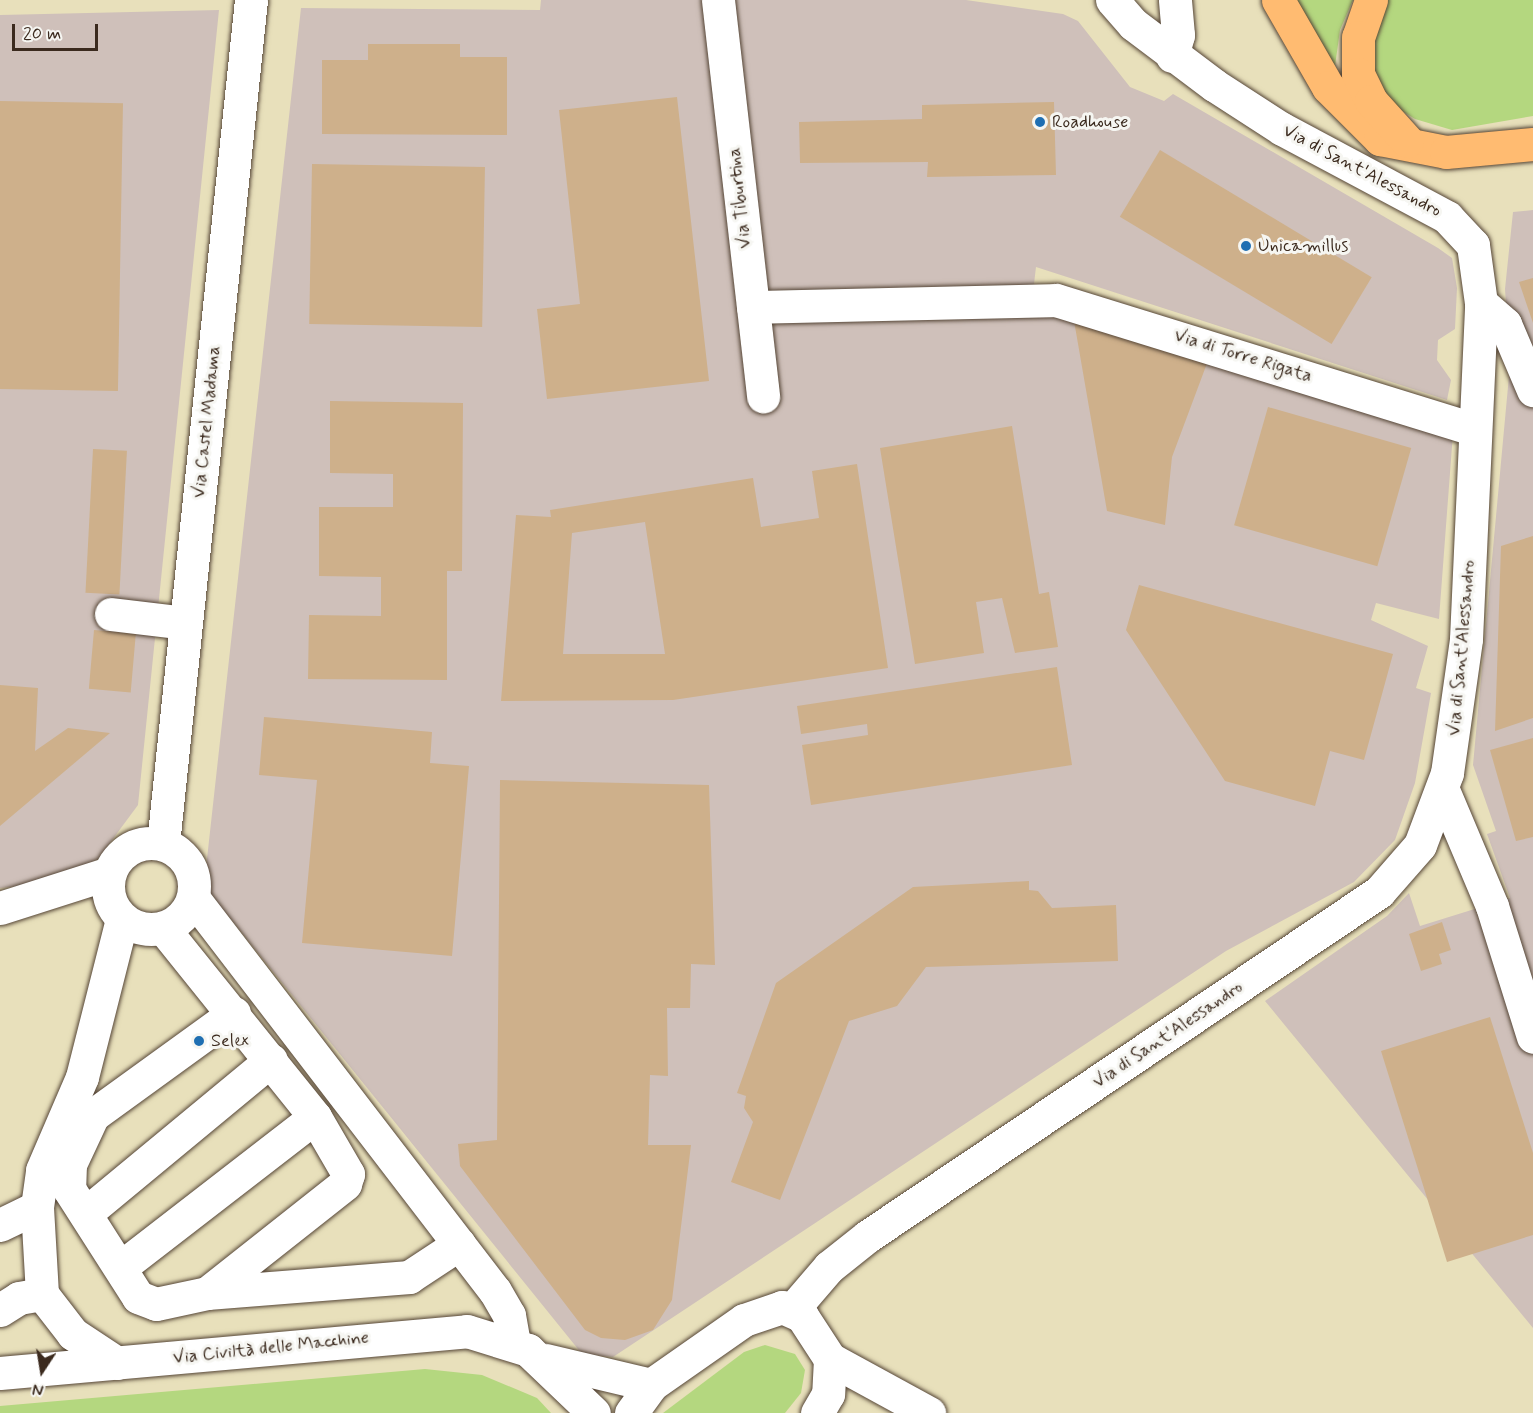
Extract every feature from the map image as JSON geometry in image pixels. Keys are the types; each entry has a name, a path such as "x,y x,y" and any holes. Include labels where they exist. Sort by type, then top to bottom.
{"highway":[{"path":"1278,0 1320,75 1350,114 1380,139 1417,149 1457,153 1533,144"},
{"path":"1371,0 1358,37 1358,74 1375,107 1417,149"}],"street":[{"name":"Via Castel Madama","path":"163,844 251,0"},
{"name":"Via Tiburtina","path":"718,0 762,396"},
{"name":"Via di Sant'Alessandro","path":"792,1310 830,1267 868,1236 1379,892 1420,845 1443,790 1462,682 1480,303 1478,261 1456,223 1282,129 1172,56 1112,0"},
{"path":"1172,56 1178,35 1175,0"},
{"name":"Via di Torre Rigata","path":"753,307 1010,304 1040,298 1075,304 1474,429"},
{"path":"1480,303 1510,333 1533,390"},
{"path":"111,614 185,623"},
{"path":"1443,790 1492,906 1533,1036"},
{"path":"163,844 186,859 195,885 194,898 187,912 163,928 148,930 122,919 109,898 110,873 125,852 163,844"},
{"path":"0,908 110,873"},
{"path":"194,898 506,1307 525,1349"},
{"path":"122,919 82,1077 79,1113 67,1178 86,1213 147,1303 207,1293 409,1277 459,1244"},
{"path":"163,928 234,1013 315,1117 348,1173 345,1184 207,1293"},
{"path":"117,1363 73,1334 42,1294 37,1207 42,1170 79,1113 234,1013"},
{"path":"86,1213 271,1060"},
{"path":"121,1267 315,1117"},
{"path":"0,1225 37,1207"},
{"path":"0,1310 19,1298 42,1294"},
{"path":"631,1413 651,1385 753,1316 772,1308 792,1310 814,1329 830,1359 828,1394 817,1413"},
{"name":"Via Civiltà delle Macchine","path":"0,1373 433,1332 480,1332 525,1349 651,1385"},
{"name":"Via Civiltà delle Macchine","path":"525,1349 594,1413"},
{"path":"830,1359 929,1413"},
{"path":"868,1413 897,1413"}],"shaded area":[{"path":"541,0 966,0 1063,14 1078,21 1130,87 1164,101 1173,94 1438,248 1452,258 1457,288 1455,329 1438,340 1437,360 1451,380 1447,400 1036,267 1034,284 1058,312 1453,433 1439,619 1376,603 1371,620 1428,646 1416,688 1431,693 1415,783 1395,840 1354,882 1226,951 613,1357 582,1354 204,886 301,8 540,10"},
{"path":"219,10 138,805 98,859 49,883 0,888 0,15"},
{"path":"1533,210 1533,1328 1265,1001 1387,916 1409,893 1420,926 1510,898 1487,834 1496,831 1473,765 1510,365 1505,289 1513,212"}],"green space":[{"path":"1297,0 1353,0 1340,30 1335,66"},
{"path":"1387,0 1533,0 1533,116 1452,130 1415,119 1391,104 1370,67 1379,13"},
{"path":"765,1345 795,1354 805,1370 801,1393 785,1413 663,1413 744,1352"},
{"path":"425,1369 482,1375 537,1398 551,1413 0,1413 0,1406"}],"building":[{"path":"368,44 460,44 460,57 507,57 507,135 322,134 322,60 368,60"},
{"path":"677,97 709,381 547,399 537,309 580,304 559,110"},
{"path":"0,101 123,103 118,391 0,389"},
{"path":"1054,102 1056,175 927,177 928,162 800,163 799,122 922,119 922,105"},
{"name":"Unicamillus","path":"1160,150 1372,277 1332,344 1120,217"},
{"path":"312,164 485,167 482,327 309,324"},
{"path":"1533,278 1533,323 1519,282"},
{"path":"1073,315 1209,358 1172,457 1165,525 1107,511"},
{"path":"330,401 463,403 462,571 447,571 447,680 308,679 309,615 381,616 381,577 319,576 319,507 393,507 393,474 330,473"},
{"path":"1268,407 1411,448 1377,566 1234,525"},
{"path":"1012,426 1039,594 1049,592 1058,647 1015,653 1002,598 976,602 984,653 915,664 880,448"},
{"path":"93,449 127,451 119,595 85,593"},
{"path":"857,464 888,668 673,700 501,701 516,515 551,517 550,510 753,478 761,527 819,518 812,471","holes":["645,522 665,654 563,654 572,533"]},
{"path":"1533,536 1533,718 1495,731 1501,546"},
{"path":"1139,585 1393,654 1364,760 1330,751 1315,806 1225,781 1126,630"},
{"path":"94,630 136,634 131,692 89,689"},
{"path":"1057,667 1072,765 811,805 802,745 868,735 867,724 801,734 797,706"},
{"path":"0,685 38,688 35,751 68,728 110,733 0,826"},
{"path":"264,717 432,732 430,763 469,766 452,956 302,943 317,780 259,775"},
{"path":"1533,738 1533,837 1516,841 1490,750"},
{"path":"500,780 709,785 715,965 691,964 690,1008 667,1008 668,1076 650,1075 648,1145 691,1145 672,1300 653,1330 625,1340 601,1338 585,1330 460,1166 458,1144 497,1140"},
{"path":"1029,881 1029,890 1038,891 1052,908 1116,905 1118,961 926,967 897,1006 849,1021 780,1200 731,1182 753,1122 744,1108 746,1096 737,1093 776,983 913,887"},
{"path":"1442,922 1451,950 1439,954 1442,964 1421,971 1409,934"},
{"path":"1490,1017 1533,1153 1533,1235 1447,1262 1381,1051"}],"place":[{"name":"Roadhouse","path":"1040,122"},
{"name":"Unicamillus","path":"1246,246"},
{"name":"Selex","path":"199,1041"}]}
